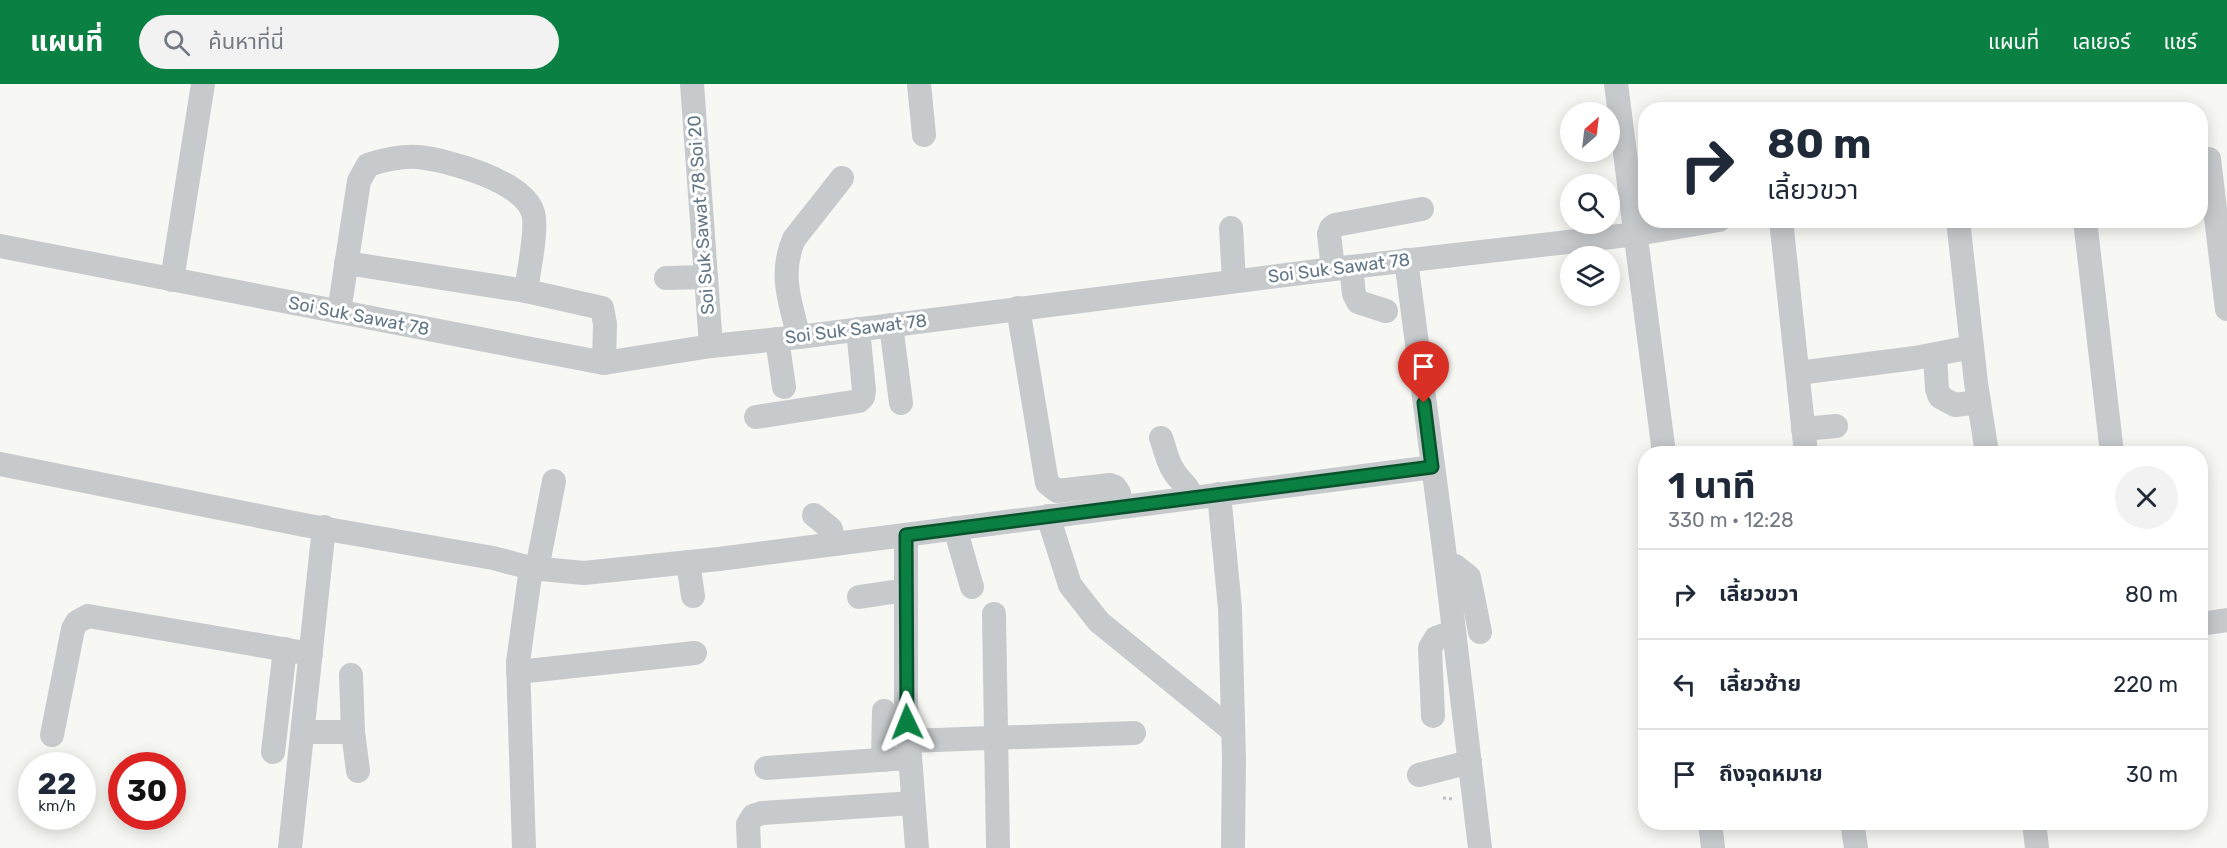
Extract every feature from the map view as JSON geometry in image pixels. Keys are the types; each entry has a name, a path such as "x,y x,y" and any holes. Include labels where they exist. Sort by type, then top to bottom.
{"street":[{"path":"172,280 203,84"},
{"name":"Soi Suk Sawat 78 Soi 20","path":"692,84 711,346"},
{"path":"918,84 924,135"},
{"path":"1616,84 1663,446"},
{"path":"339,312 359,182 368,165 380,161 416,157 437,160 480,173 519,192 528,201 534,215 526,291"},
{"path":"2212,158 2227,309"},
{"path":"784,387 790,300 785,267 794,239 842,178"},
{"path":"1386,311 1358,302 1329,234 1331,228 1335,225 1422,209"},
{"path":"1231,228 1234,281"},
{"name":"Soi Suk Sawat 78","path":"0,246 604,363 711,346 1672,228"},
{"path":"1782,228 1805,446"},
{"path":"1959,228 1986,446"},
{"path":"2086,228 2111,446"},
{"path":"1406,260 1480,848"},
{"path":"346,263 526,291 602,308 605,324 604,363"},
{"path":"666,279 706,277"},
{"path":"1018,308 1047,483 1058,491 1110,485 1115,487 1119,493 1120,507"},
{"path":"891,325 901,403"},
{"path":"756,417 859,401 863,397 864,390 858,329"},
{"path":"1798,373 1935,355 1972,347"},
{"path":"1935,355 1937,389 1940,397 1955,405 1979,402"},
{"path":"1803,429 1836,426"},
{"path":"1161,438 1170,466 1187,484 1192,497"},
{"path":"0,464 304,525 493,558 534,568 584,573 906,535 1432,467"},
{"path":"524,848 518,672 522,623 554,480"},
{"path":"1218,494 1230,608 1233,848"},
{"path":"814,515 831,529 834,544"},
{"path":"1048,516 1070,585 1099,622 1233,731"},
{"path":"290,848 324,527"},
{"path":"955,528 972,587"},
{"path":"906,535 906,704 917,848"},
{"path":"688,562 693,596"},
{"path":"1446,564 1455,566 1468,577 1480,632"},
{"path":"859,597 906,590"},
{"path":"994,614 998,848"},
{"path":"52,735 73,629 77,622 88,616 311,654"},
{"path":"2208,623 2227,620"},
{"path":"1434,716 1430,648 1436,638 1454,632"},
{"path":"273,752 285,649"},
{"path":"518,672 695,653"},
{"path":"351,675 353,732 358,771"},
{"path":"883,760 884,711"},
{"path":"303,732 353,732"},
{"path":"766,768 883,760 908,750 996,739 1134,733"},
{"path":"1419,775 1470,762"},
{"path":"749,848 748,824 753,816 762,813 913,803"},
{"path":"1711,830 1713,848"},
{"path":"1853,830 1856,848"},
{"path":"2035,830 2037,848"}],"route":[{"path":"907,722 906,535 1432,467 1424,403"}]}
